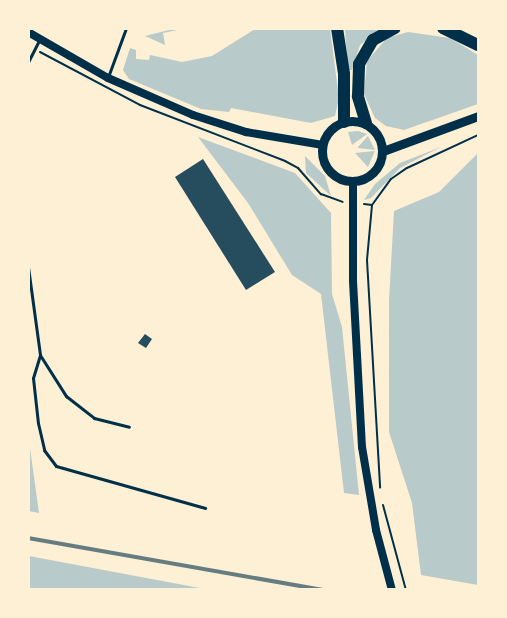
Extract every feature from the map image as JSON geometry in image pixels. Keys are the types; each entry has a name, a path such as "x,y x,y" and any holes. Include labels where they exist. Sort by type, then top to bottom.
{"highway":[{"path":"337,28 344,74 344,122"},
{"path":"366,123 358,96 359,64 373,40 395,28"},
{"path":"443,28 478,45"}],"main road":[{"path":"383,151 377,132 366,123 344,122 332,128 323,145 323,158 331,172 353,181 371,174 383,151 478,116"}],"street":[{"path":"28,32 108,78 217,124 323,145"},
{"path":"353,181 353,270 362,447 376,530 392,590"}],"lane":[{"path":"108,78 126,28"},
{"path":"28,62 39,40"},
{"path":"28,267 40,355 33,378 38,423 44,450 56,466 206,508"},
{"path":"40,355 66,396 94,418 129,427"}],"path":[{"path":"372,205 367,260 381,493"},
{"path":"383,504 406,590"}],"shaded area":[{"path":"182,29 163,33 165,45 145,36"},
{"path":"255,29 330,29 339,98 335,116 311,123 231,108 229,112 201,109 129,79 123,70 130,48 136,50 136,59 149,60 150,55 182,62 212,56"},
{"path":"345,29 381,29 360,45 352,70 348,70"},
{"path":"408,32 450,38 478,55 478,104 404,130 386,126 375,118 364,94 367,61 387,38"},
{"path":"358,131 367,134 352,145 348,132"},
{"path":"368,136 375,150 358,148"},
{"path":"198,137 295,173 331,213 332,294 342,327 359,495 344,493 321,294 292,275 248,203"},
{"path":"441,147 400,168 371,198 364,200 375,184 400,163"},
{"path":"375,151 368,167 355,153"},
{"path":"478,153 478,585 421,575 412,503 389,432 389,300 394,211 439,192"},
{"path":"305,156 325,176 331,196 306,173"},
{"path":"29,441 39,513 29,511"},
{"path":"29,556 205,589 29,589"}],"building":[{"path":"203,159 275,272 246,290 175,177"},
{"path":"145,334 152,339 146,348 138,343"}],"railway":[{"path":"28,538 324,590"}]}
